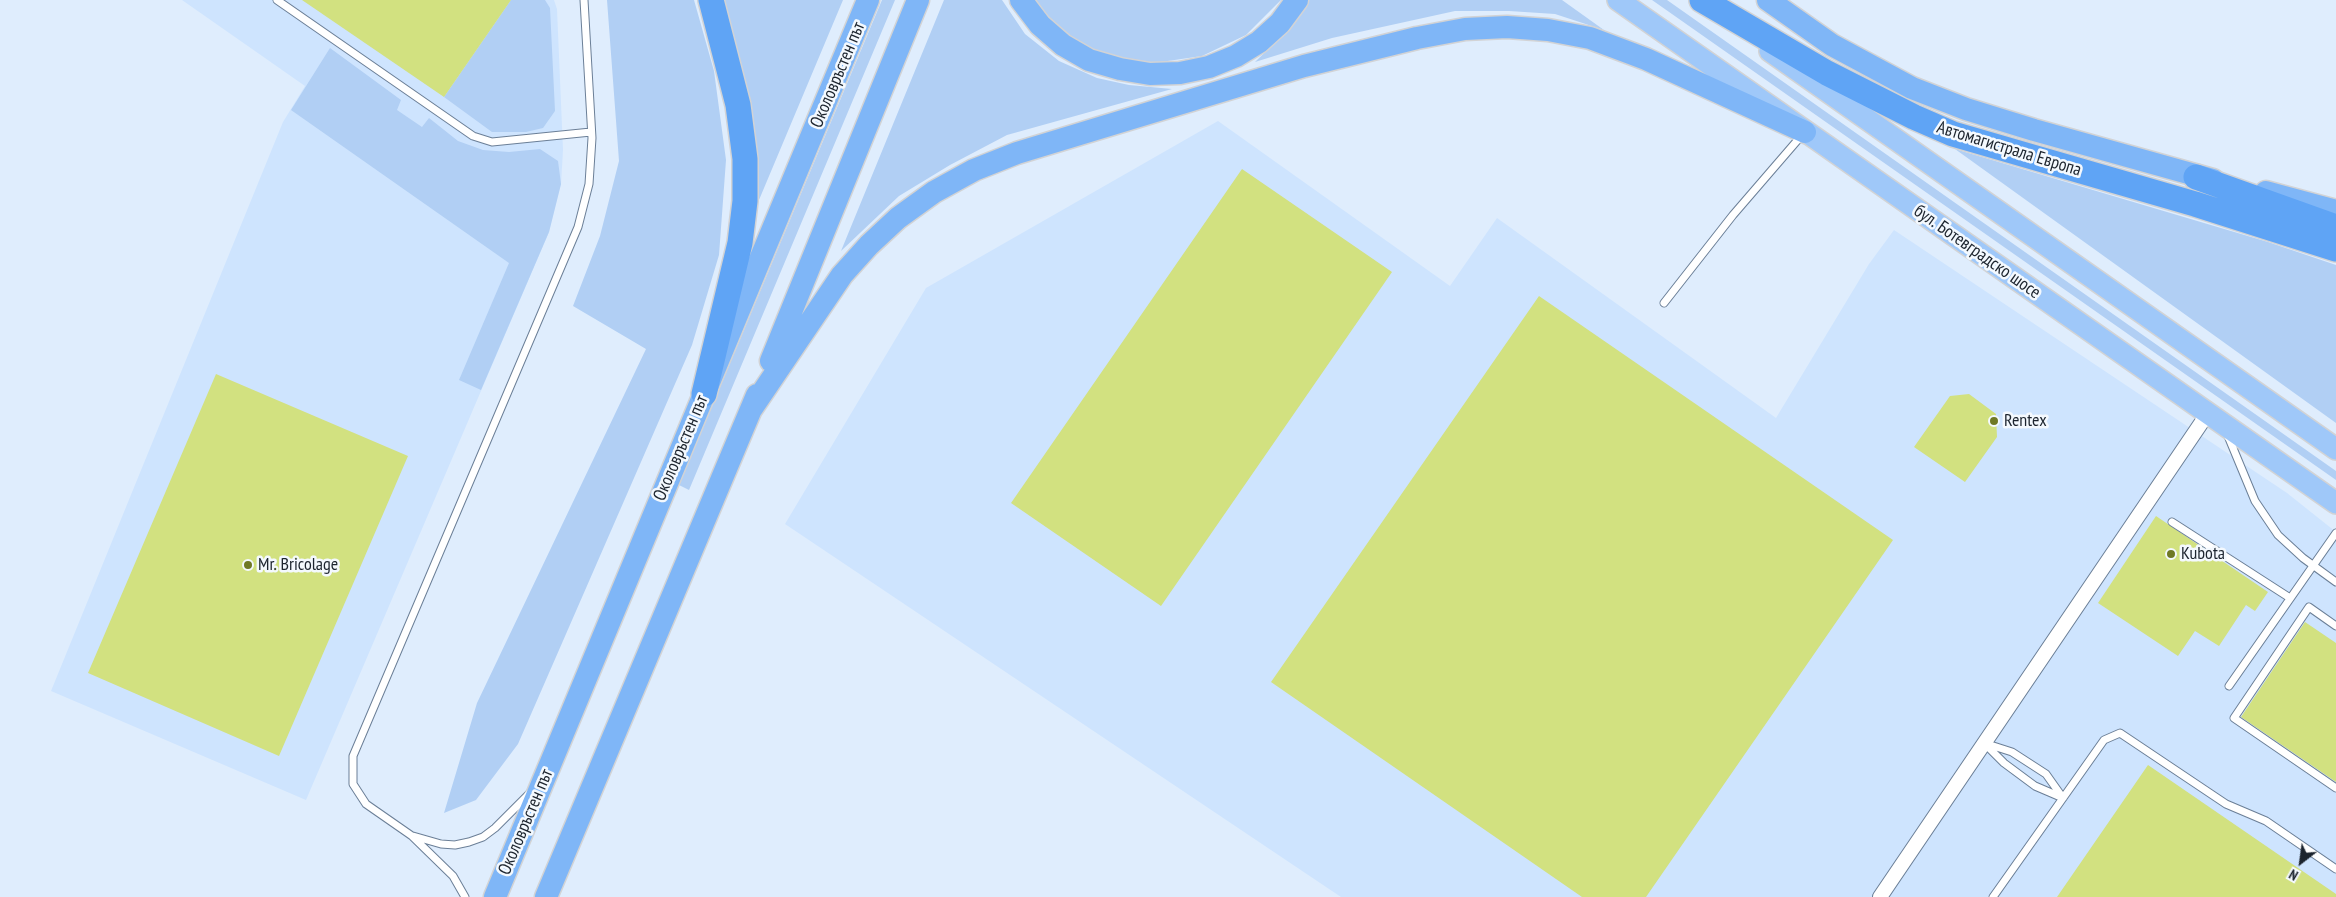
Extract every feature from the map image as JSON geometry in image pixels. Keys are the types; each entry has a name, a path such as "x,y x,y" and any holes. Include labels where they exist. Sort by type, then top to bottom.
{"highway":[{"path":"704,394 740,242 745,184 745,159 738,105 711,0"},
{"name":"Околовръстен път","path":"495,897 868,0"},
{"path":"546,897 752,408 918,0"},
{"path":"1021,0 1040,26 1063,45 1090,60 1120,69 1150,74 1180,73 1209,67 1236,56 1259,42 1280,23 1297,0"},
{"name":"Автомагистрала Европа","path":"1702,0 1827,73 1914,117 1953,134 2195,204 2336,249"},
{"path":"1768,0 1832,45 1912,88 1974,112 2196,177 2336,227"},
{"path":"752,408 842,275 869,245 898,218 934,192 974,170 1017,153 1304,66 1417,38 1465,29 1507,27 1548,30 1590,38 1646,59 1805,132"},
{"path":"2196,177 2281,195 2336,212"}],"main road":[{"name":"бул. Ботевградско шосе","path":"1618,0 2336,503"},
{"path":"1696,0 2336,449"}],"street":[{"path":"1880,897 1984,743 2216,418"}],"lane":[{"path":"277,0 473,136 492,142 591,132"},
{"path":"465,897 453,876 412,836 366,804 353,784 353,756 578,227 589,184 591,132 584,0"},
{"path":"1664,303 1733,214 1805,132"},
{"path":"2216,418 2255,501 2278,535 2313,566 2336,582"},
{"path":"2172,522 2290,598"},
{"path":"2228,686 2336,533"},
{"path":"2336,626 2309,607 2234,718 2336,788"},
{"path":"1993,897 2104,740 2120,733 2226,804 2266,821 2336,870"},
{"path":"1984,743 2012,752 2046,774 2063,798"},
{"path":"1984,743 2004,763 2035,786 2063,798"},
{"path":"412,836 441,844 455,845 483,837 544,779"}],"shaded area":[{"path":"182,0 554,0 557,9 563,150 561,184 549,232 306,800 51,691 283,122 305,86"},
{"path":"511,0 545,0 550,8 555,111 543,128 526,132 492,132 444,97"},
{"path":"607,0 694,0 714,71 726,160 719,255 692,345 518,744 476,800 444,813 477,703 646,349 573,306 600,236 619,161"},
{"path":"718,0 843,0 751,219"},
{"path":"882,0 895,0 689,490 679,485"},
{"path":"944,0 1002,0 1025,34 1059,61 1097,78 1129,85 1172,89 1007,135 950,165 899,196 841,251"},
{"path":"1034,0 1281,0 1246,35 1202,56 1154,63 1108,57 1063,34"},
{"path":"1309,0 1562,0 1604,30 1555,14 1509,11 1455,11 1332,38 1255,62 1288,30"},
{"path":"1652,0 1667,0 2336,471 2336,480"},
{"path":"330,48 401,100 397,110 422,127 429,118 458,141 483,150 509,152 540,149 558,161 561,184 549,232 481,390 459,380 509,263 291,110"},
{"path":"1218,121 1450,286 1497,218 1776,418 1869,264 1894,230 2287,493 2336,532 2336,897 1341,897 785,524 926,288"},
{"path":"1955,149 2268,242 2336,265 2336,423"}],"building":[{"path":"302,0 511,0 444,97"},
{"path":"1242,169 1392,272 1161,606 1011,503"},
{"path":"1539,296 1893,540 1646,897 1582,897 1271,682"},
{"name":"Mr. Bricolage","path":"216,374 408,456 279,756 88,673"},
{"path":"1969,394 1996,414 1997,437 1965,482 1914,447 1950,396"},
{"name":"Kubota","path":"2156,516 2268,592 2255,611 2246,605 2219,646 2195,631 2178,656 2098,603"},
{"path":"2305,622 2336,643 2336,782 2241,717"},
{"path":"2148,765 2336,894 2336,897 2057,897"}],"place":[{"name":"Rentex","path":"1994,421"},
{"name":"Kubota","path":"2171,554"},
{"name":"Mr. Bricolage","path":"248,565"}]}
